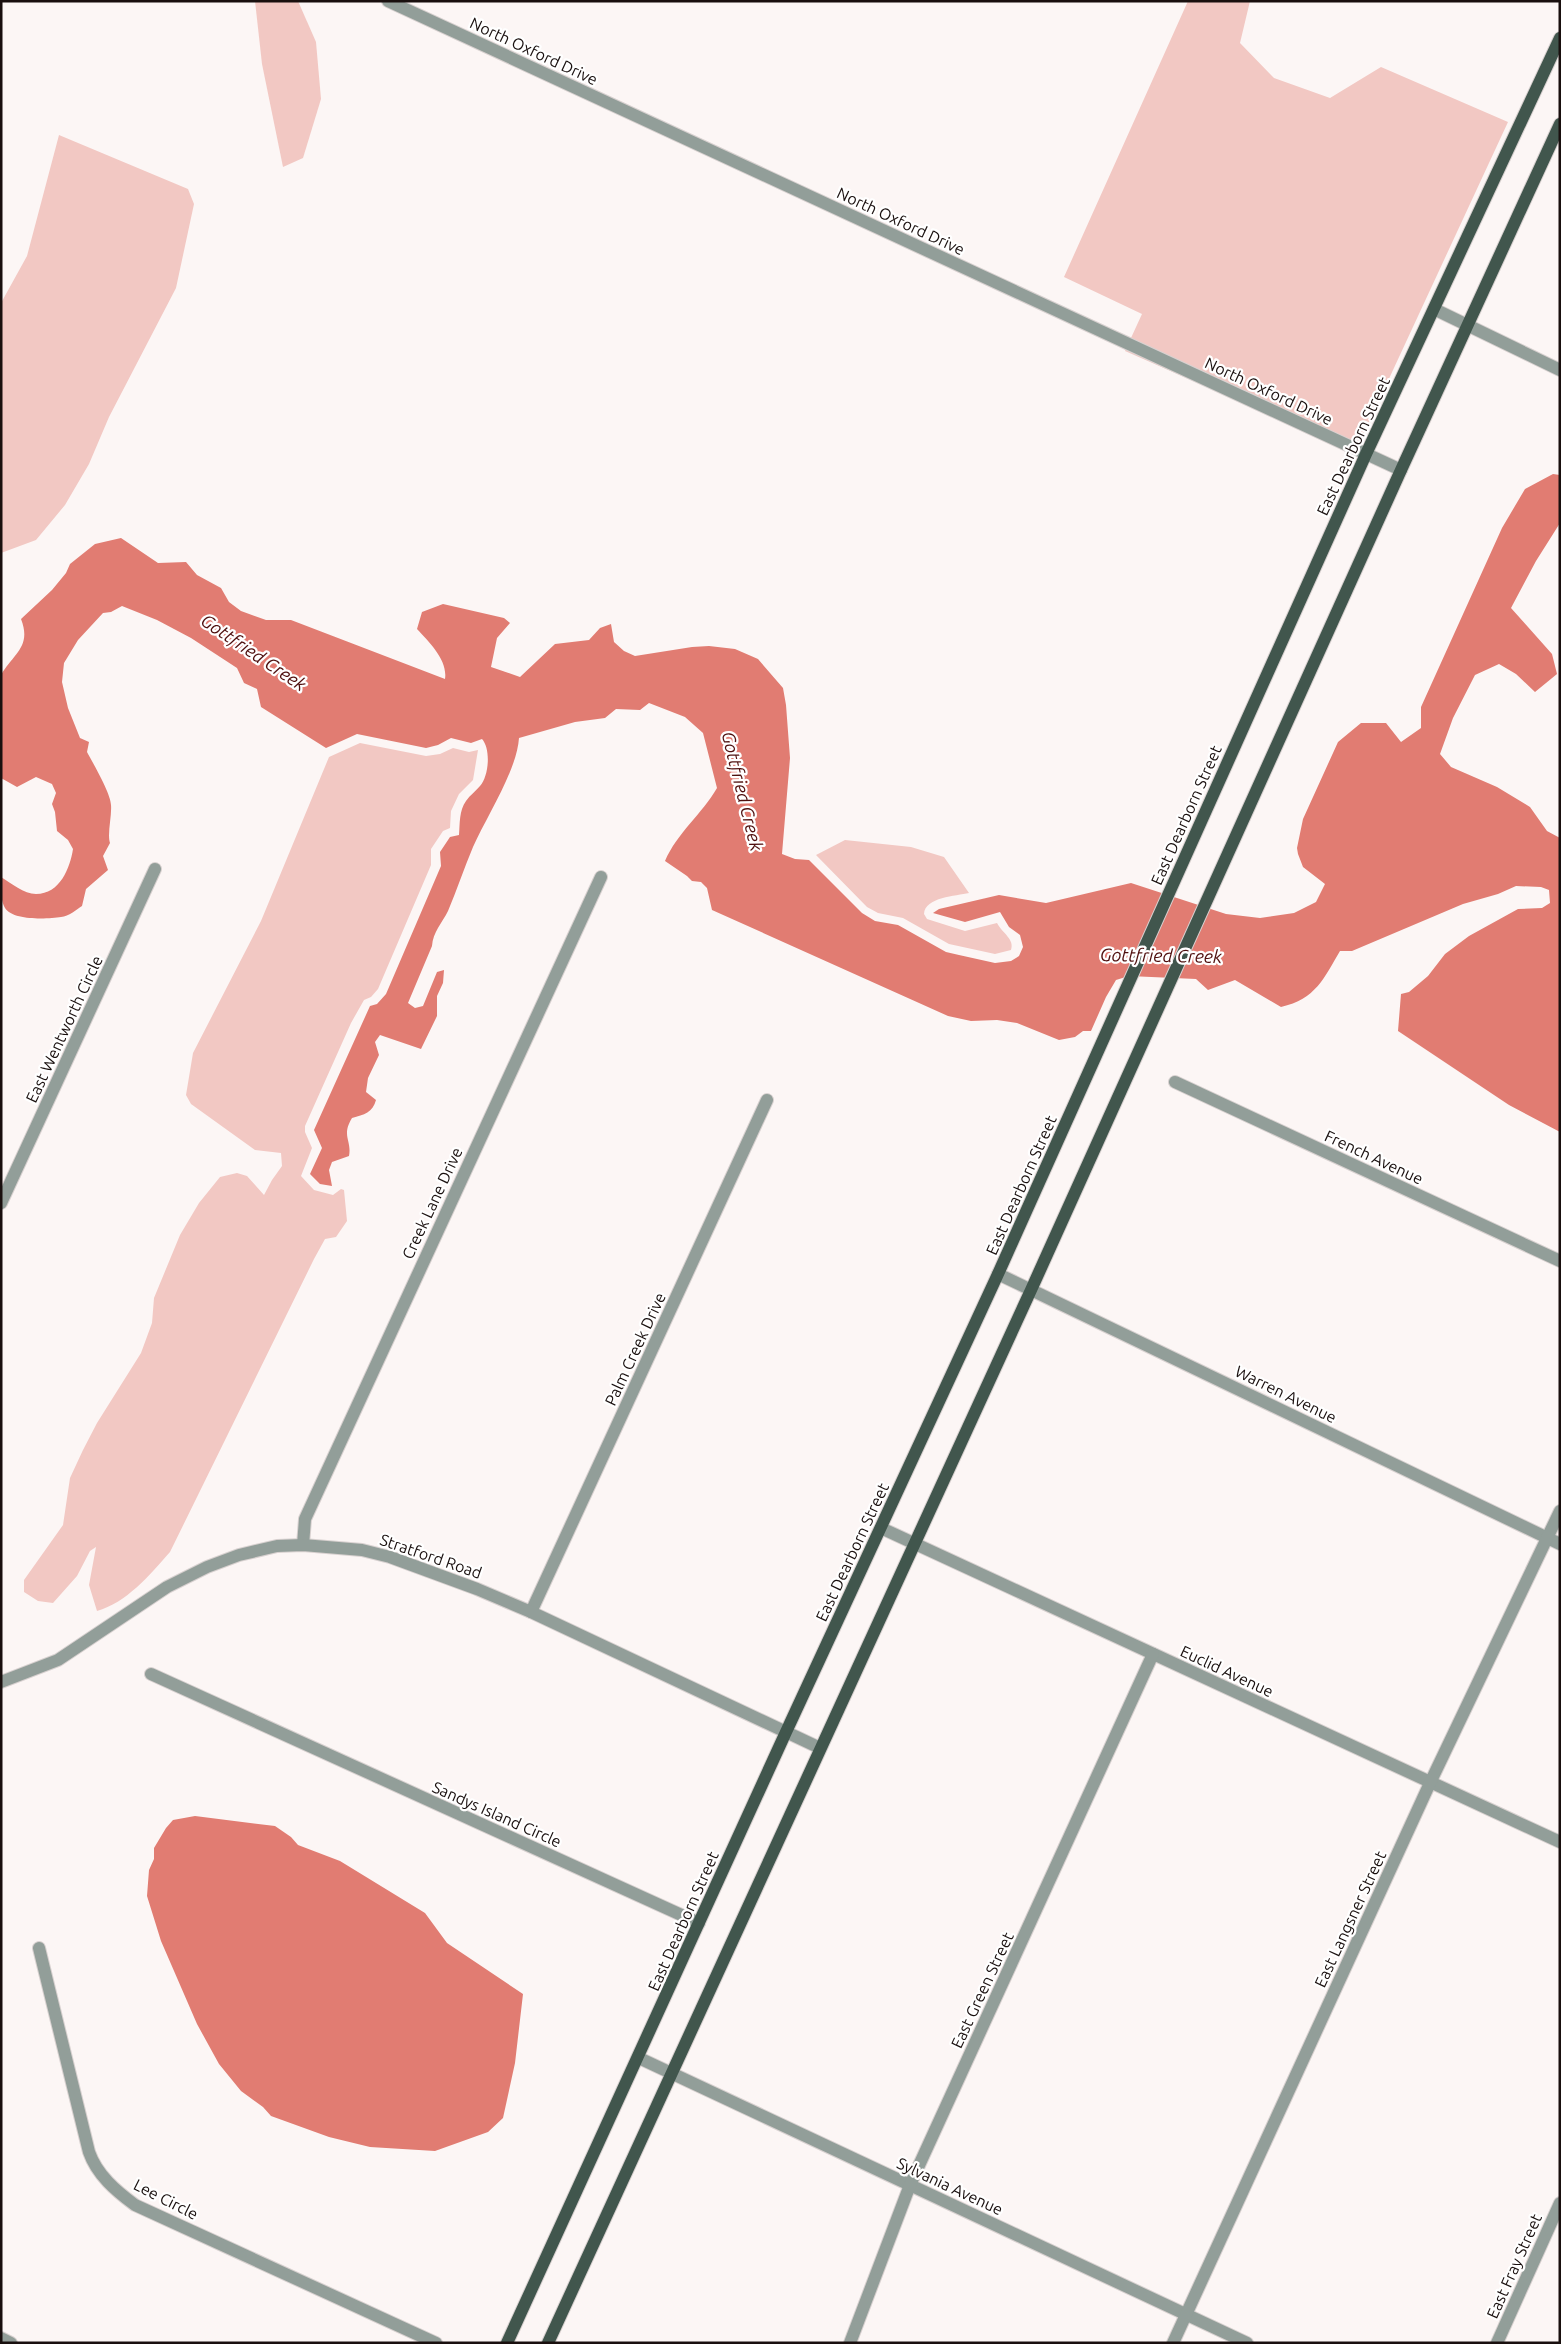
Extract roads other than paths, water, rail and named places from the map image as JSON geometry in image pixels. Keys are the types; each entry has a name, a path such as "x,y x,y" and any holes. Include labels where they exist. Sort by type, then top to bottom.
{"main road":[{"name":"East Dearborn Street","path":"507,2343 1094,1063 1366,454 1560,38"},
{"path":"548,2343 1031,1290 1401,470 1560,124"}],"street":[{"name":"North Oxford Drive","path":"388,1 1401,470"},
{"path":"1434,309 1560,370"},
{"name":"East Wentworth Circle","path":"1,1203 155,869"},
{"name":"Creek Lane Drive","path":"303,1545 305,1519 601,878"},
{"name":"French Avenue","path":"1175,1082 1560,1261"},
{"name":"Palm Creek Drive","path":"531,1612 767,1100"},
{"name":"Warren Avenue","path":"998,1274 1560,1544"},
{"name":"East Langsner Street","path":"1173,2343 1430,1783 1560,1510"},
{"name":"Euclid Avenue","path":"881,1528 1560,1842"},
{"name":"Stratford Road","path":"1,1682 24,1675 58,1660 167,1587 207,1567 239,1555 277,1546 303,1545 362,1550 390,1557 477,1589 531,1612 820,1748"},
{"name":"East Green Street","path":"850,2343 910,2185 1153,1654"},
{"name":"Sandys Island Circle","path":"151,1674 699,1923"},
{"name":"Lee Circle","path":"39,1948 89,2152 96,2166 111,2186 135,2205 436,2343"},
{"name":"Sylvania Avenue","path":"639,2058 1247,2343"},
{"name":"East Fray Street","path":"1497,2343 1560,2203"},
{"path":"1,2338 11,2343"}],"water":[{"name":"Gottfried Creek","path":"1553,474 1560,475 1560,523 1536,561 1511,608 1552,654 1557,674 1535,692 1516,674 1499,664 1475,675 1453,718 1440,754 1451,767 1497,787 1530,807 1547,831 1560,838 1560,1132 1509,1105 1398,1031 1401,994 1409,992 1428,976 1445,954 1469,936 1518,909 1542,908 1550,903 1549,890 1541,887 1516,886 1498,894 1463,904 1352,951 1340,951 1324,978 1311,993 1303,999 1281,1007 1235,980 1208,990 1196,979 1129,976 1116,980 1091,1031 1083,1031 1075,1037 1059,1040 1017,1023 997,1020 971,1021 948,1016 712,910 707,888 701,882 692,881 665,861 676,841 717,788 703,733 685,717 649,703 640,710 616,709 605,718 575,722 519,738 513,764 501,793 473,847 448,911 434,936 432,946 408,1003 415,1008 423,1006 437,972 444,970 443,983 437,996 437,1016 421,1049 380,1035 375,1042 379,1055 368,1078 366,1092 376,1100 375,1104 367,1112 352,1118 347,1129 349,1156 332,1162 329,1170 332,1186 320,1184 310,1174 322,1148 314,1130 370,1006 377,1004 386,994 441,866 440,852 450,837 459,835 462,809 483,782 488,762 485,743 482,739 471,743 451,738 438,745 426,748 357,734 326,748 261,707 257,689 244,683 237,668 191,638 157,620 122,606 111,612 103,613 78,640 64,663 62,682 68,708 80,738 89,742 87,752 110,800 110,843 103,856 108,870 86,889 82,906 64,916 55,918 23,917 9,912 2,901 1,877 31,894 44,893 51,890 66,872 73,849 68,840 57,831 52,804 56,793 52,784 36,777 17,787 1,778 1,675 23,643 24,629 21,619 52,590 66,573 70,564 95,544 121,538 158,563 186,562 197,575 221,588 229,602 241,611 266,620 291,620 445,679 444,665 441,658 417,629 422,612 443,604 504,618 510,623 497,638 491,667 520,677 555,644 589,640 600,628 611,624 614,642 624,651 635,656 709,646 735,649 758,659 783,688 786,705 790,758 782,854 795,859 809,860 862,913 875,921 898,925 946,952 995,963 1011,961 1019,956 1023,947 1020,935 1009,927 1000,912 965,922 933,913 939,909 999,895 1046,903 1131,883 1226,914 1260,918 1294,913 1316,902 1325,884 1303,867 1297,848 1303,819 1338,742 1361,723 1386,723 1401,742 1421,728 1421,707 1502,528 1525,489"},
{"path":"195,1816 275,1826 291,1837 298,1845 340,1861 425,1913 447,1943 523,1994 515,2063 503,2118 488,2132 435,2151 370,2147 329,2137 271,2116 263,2107 241,2091 219,2064 197,2024 161,1941 147,1896 149,1870 154,1859 154,1848 166,1828 173,1820"}]}
